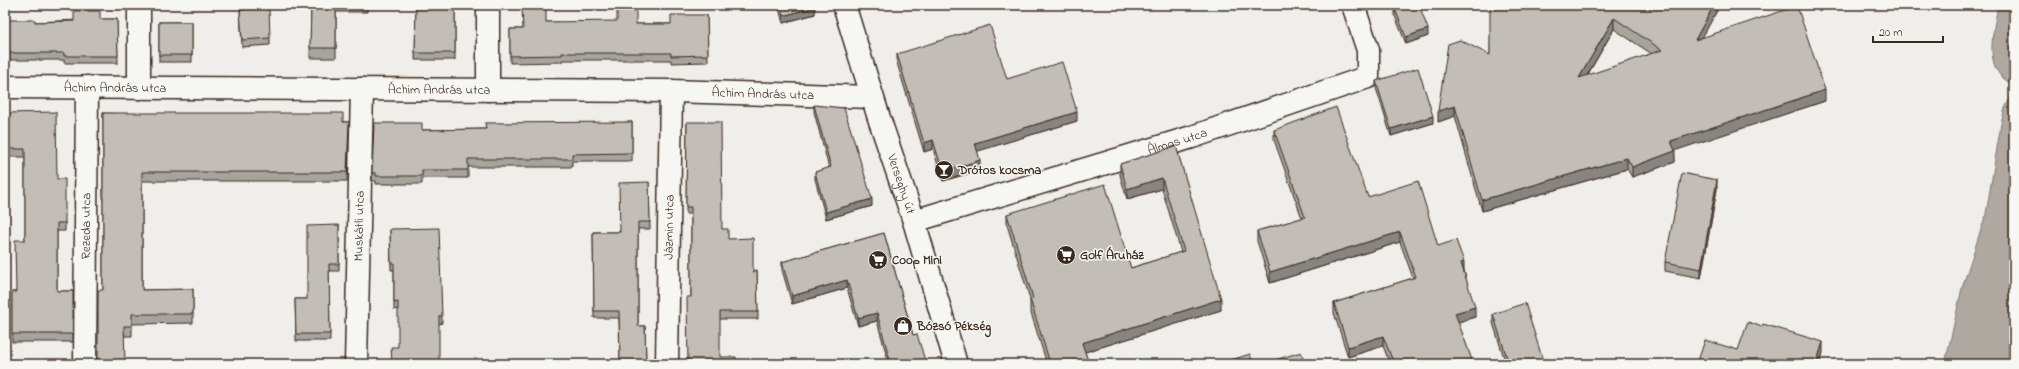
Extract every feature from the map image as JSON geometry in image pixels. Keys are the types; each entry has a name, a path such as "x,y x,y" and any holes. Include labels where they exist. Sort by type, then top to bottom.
{"street":[{"path":"139,5 139,88"},
{"path":"488,5 488,90"},
{"name":"Verseghy út","path":"844,5 872,97 914,221 956,364"},
{"name":"Álmos utca","path":"914,221 1192,137 1368,77 1368,50 1353,5"},
{"name":"Áchim András utca","path":"5,87 671,91 872,97"},
{"name":"Rezeda utca","path":"85,364 87,87"},
{"name":"Muskátli utca","path":"356,364 362,89"},
{"name":"Jázmin utca","path":"667,364 671,91"}],"shaded area":[{"path":"1998,5 2014,5 2014,87 2000,75 1995,68 1993,59 1992,41"},
{"path":"2014,91 2014,364 1945,364 1962,288 1986,214 2005,108"}],"building":[{"path":"311,5 336,5 336,48 310,48"},
{"path":"416,5 455,5 455,53 415,53"},
{"path":"617,5 636,5 636,24 671,24 671,15 707,15 708,55 671,56 671,53 562,53 562,55 510,56 510,29 523,29 522,9 546,8 546,22 617,21"},
{"path":"780,5 814,5 815,7 783,16"},
{"path":"1405,5 1419,5 1428,29 1406,37 1395,9"},
{"path":"1491,5 1714,5 1695,40 1797,6 1825,90 1671,141 1675,151 1632,167 1627,158 1482,200 1455,106 1438,111 1448,44 1460,40 1490,55","holes":["1614,18 1662,50 1579,78"]},
{"path":"269,8 270,38 242,40 240,10"},
{"path":"74,11 100,11 100,19 117,19 118,56 64,56 64,53 5,53 5,20 35,20 35,22 74,21"},
{"path":"159,22 192,22 192,55 159,55"},
{"path":"990,25 1007,79 1062,62 1077,112 975,143 980,160 943,172 933,140 924,143 897,54"},
{"path":"1418,68 1433,116 1391,129 1376,81"},
{"path":"814,105 844,108 872,199 826,212 815,172 831,167"},
{"path":"1336,107 1368,197 1418,181 1438,246 1456,240 1464,262 1461,263 1475,307 1455,313 1473,363 1394,364 1383,336 1348,347 1334,303 1416,277 1400,232 1270,272 1257,231 1305,217 1274,130"},
{"path":"56,112 57,179 65,179 65,223 57,223 57,291 73,291 73,334 12,334 12,292 16,292 15,240 25,240 25,149 5,149 5,113"},
{"path":"103,113 343,113 343,122 349,122 347,172 142,172 142,290 193,289 193,314 132,314 132,326 124,326 125,364 98,364 98,290 103,290"},
{"path":"632,122 632,153 572,154 572,159 468,159 468,170 422,170 422,176 376,176 376,173 372,173 374,123 422,123 422,130 486,129 485,123"},
{"path":"687,122 721,122 722,229 728,229 728,239 753,238 753,272 757,270 758,312 720,312 720,357 736,357 736,364 688,364 687,297 691,297 691,207 686,207"},
{"path":"1176,146 1221,299 1082,343 1089,364 1048,364 1050,363 1030,299 1033,298 1007,214 1105,184 1131,268 1184,251 1162,178 1127,189 1120,164"},
{"path":"1682,173 1717,180 1701,269 1665,262"},
{"path":"649,182 650,222 638,222 638,326 645,326 646,362 620,363 619,311 594,311 593,232 620,232 619,183"},
{"path":"339,225 339,264 329,264 330,334 296,334 295,299 307,299 307,226"},
{"path":"439,228 442,316 439,316 439,364 392,364 391,347 398,347 398,302 394,303 394,263 391,263 390,229"},
{"path":"884,233 913,335 917,334 926,364 891,364 877,313 858,318 847,280 792,296 782,262"},
{"path":"1525,303 1544,364 1509,364 1493,314"},
{"path":"1748,322 1762,327 1763,324 1823,342 1816,364 1697,364 1705,340 1738,350"},
{"path":"1301,352 1305,364 1262,364"},
{"path":"1250,354 1253,364 1219,364"}],"place":[{"name":"Drótos kocsma","path":"944,170"},
{"name":"Golf Áruház","path":"1066,255"},
{"name":"Coop Mini","path":"878,260"},
{"name":"Bózsó Pékség","path":"903,326"}]}
